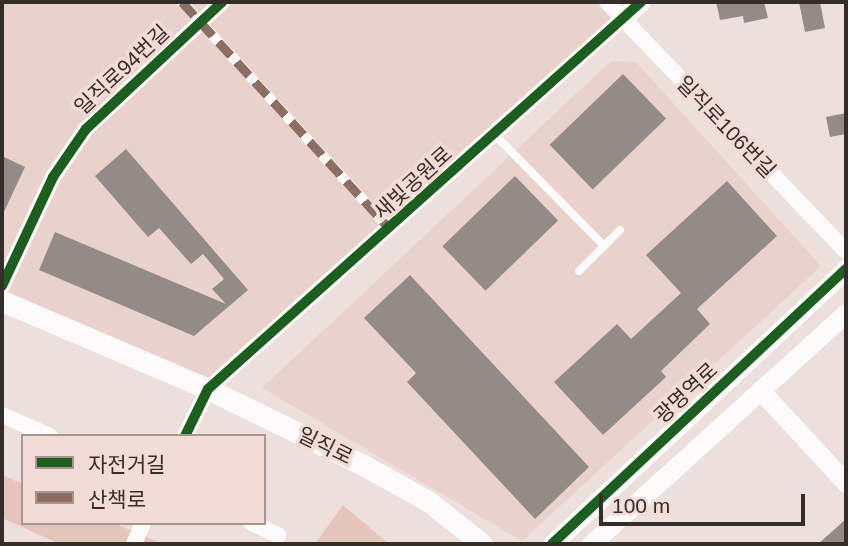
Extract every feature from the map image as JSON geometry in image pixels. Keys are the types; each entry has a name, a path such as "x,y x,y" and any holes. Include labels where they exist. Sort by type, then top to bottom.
{"main road":[{"name":"일직로","path":"2,301 208,389 428,501 482,544"}],"street":[{"path":"182,2 391,230"},
{"name":"일직로94번길","path":"2,286 53,177 86,129 222,2"},
{"name":"일직로106번길","path":"607,2 846,251"},
{"name":"새빛공원로","path":"208,389 391,230 641,2"},
{"name":"광명역로","path":"552,544 846,269"},
{"path":"591,544 846,313"},
{"path":"186,434 208,389"},
{"path":"760,390 846,482"},
{"path":"2,415 45,434"},
{"path":"134,544 142,525"},
{"path":"256,525 278,535"}],"lane":[{"path":"495,135 604,246"},
{"path":"579,271 620,230"}],"shaded area":[{"path":"2,2 607,2 622,19 208,389 2,301"},
{"path":"611,61 636,62 821,266 522,541 262,388"},
{"path":"2,475 21,483 21,525 119,525 163,544 60,544 2,518"},
{"path":"343,505 389,544 315,544"}],"building":[{"path":"716,2 764,2 768,18 744,23 743,16 720,20"},
{"path":"799,2 820,2 825,28 805,32"},
{"path":"623,74 666,119 593,189 550,145"},
{"path":"846,113 846,134 830,137 826,117"},
{"path":"126,149 248,290 194,336 39,270 55,232 226,304 212,289 224,279 203,254 191,264 159,228 148,237 95,176"},
{"path":"2,156 25,167 2,216"},
{"path":"515,176 558,221 485,291 442,246"},
{"path":"727,181 777,236 697,309 710,324 661,371 666,377 603,435 554,382 617,324 631,339 681,293 646,255"},
{"path":"410,275 589,467 535,519 407,382 416,373 364,318"},
{"path":"846,519 846,544 818,544"}],"marked path":[{"path":"182,2 391,230"}],"cycle path":[{"path":"2,286 53,177 86,129 222,2"},
{"path":"186,434 208,389 641,2"},
{"path":"552,544 846,269"}]}
